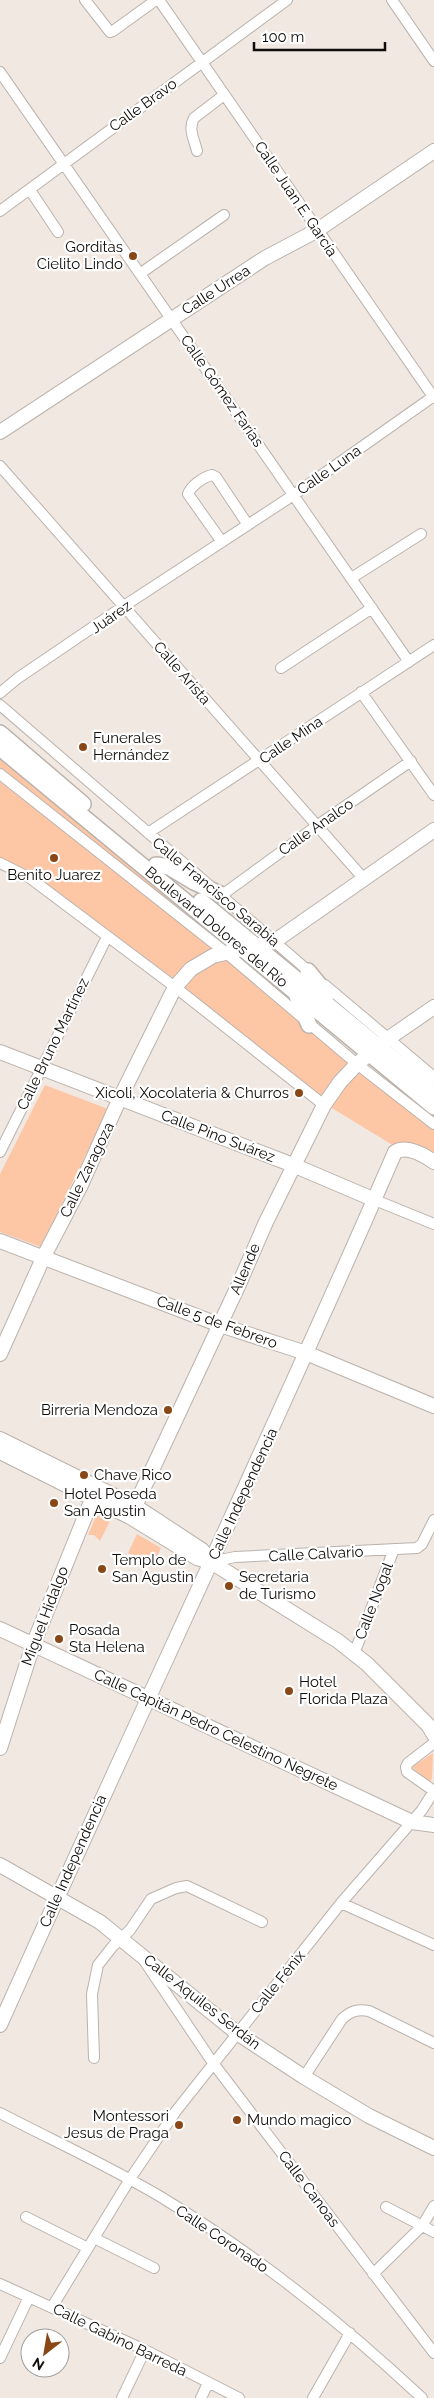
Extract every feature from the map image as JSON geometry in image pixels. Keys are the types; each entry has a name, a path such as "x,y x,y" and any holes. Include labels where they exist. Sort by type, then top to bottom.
{"main road":[{"name":"Boulevard Dolores del Río","path":"0,733 156,865 241,946 342,1016 434,1092"},
{"name":"Boulevard Dolores del Río","path":"0,748 297,994 379,1047 434,1107"},
{"path":"156,865 170,867 194,882 222,895"},
{"path":"308,971 342,1016"},
{"path":"297,994 309,1025"}],"street":[{"path":"85,0 110,32 158,0"},
{"name":"Calle Juan E. García","path":"158,0 316,231 434,397"},
{"name":"Calle Bravo","path":"0,211 286,0"},
{"path":"392,0 434,61"},
{"name":"Calle Gómez Farías","path":"0,72 353,577 409,662"},
{"path":"198,151 190,129 191,124 194,118 224,95"},
{"name":"Calle Urrea","path":"0,432 265,258 316,231 434,152"},
{"path":"30,190 58,232"},
{"path":"141,273 224,215"},
{"name":"Calle Luna","path":"222,542 434,397"},
{"name":"Calle Arista","path":"0,466 362,876"},
{"path":"222,542 188,493 206,476 212,474 216,477 248,525"},
{"path":"353,577 421,534"},
{"name":"Juárez","path":"0,693 18,678 222,542"},
{"path":"281,668 372,608"},
{"name":"Calle Mina","path":"148,833 261,761 434,645"},
{"path":"362,692 434,795"},
{"name":"Calle Francisco Sarabia","path":"0,705 272,938 308,971 379,1047 434,1076"},
{"name":"Calle Analco","path":"222,895 318,824 411,761"},
{"path":"0,774 241,946 309,1025 434,1124"},
{"path":"362,876 434,820"},
{"path":"175,986 199,964 241,946 272,938 362,876 434,830"},
{"path":"0,863 26,875 175,986 324,1105"},
{"name":"Calle Bruno Martínez","path":"0,1152 107,937"},
{"name":"Calle Zaragoza","path":"0,1354 44,1256 81,1185 120,1098 175,986"},
{"name":"Allende","path":"132,1511 293,1166 324,1105 340,1082 357,1064 434,1007"},
{"name":"Calle Pino Suárez","path":"0,1052 293,1166 434,1224"},
{"name":"Calle Independencia","path":"0,2025 57,1896 306,1353 395,1152 401,1150 413,1152 434,1162"},
{"name":"Calle 5 de Febrero","path":"0,1241 44,1256 220,1325 306,1353 434,1406"},
{"path":"0,1439 202,1550 211,1562 314,1625 354,1654 428,1725 434,1735"},
{"path":"0,1452 95,1492"},
{"name":"Miguel Hidalgo","path":"0,1748 33,1645 95,1492"},
{"name":"Calle Calvario","path":"211,1562 235,1557 420,1546 432,1526"},
{"name":"Calle Nogal","path":"354,1654 394,1549"},
{"name":"Calle Capitán Pedro Celestino Negrete","path":"0,1629 412,1822 434,1825"},
{"path":"434,1743 408,1763 406,1767 407,1772 434,1791"},
{"name":"Calle Fénix","path":"52,2307 130,2179 176,2111 341,1903 412,1822 434,1791"},
{"name":"Calle Aquiles Serdán","path":"0,1865 57,1896 122,1937 237,2033 304,2077 370,2116 434,2148"},
{"path":"94,2058 92,1994 95,1973 105,1955 122,1937 151,1899 182,1886 192,1888 262,1922"},
{"path":"341,1903 434,1945"},
{"name":"Calle Canoas","path":"136,1949 213,2063 434,2353"},
{"path":"304,2077 342,2019 350,2012 360,2009 369,2011 434,2043"},
{"name":"Calle Coronado","path":"0,2114 130,2179 163,2198 255,2261 350,2333 422,2398"},
{"path":"373,2274 422,2226 434,2206"},
{"path":"386,2207 434,2232"},
{"path":"26,2217 88,2248"},
{"path":"94,2238 154,2268"},
{"name":"Calle Gabino Barreda","path":"0,2284 145,2350 239,2398"},
{"path":"0,2358 29,2298"},
{"path":"313,2398 350,2333"},
{"path":"122,2398 145,2350"},
{"path":"201,2398 208,2383"}],"shaded area":[{"path":"0,754 272,977 294,1002 0,768"},
{"path":"0,782 187,925 434,1126 434,1158 394,1146 327,1105 267,1058 229,1023 0,862"},
{"path":"45,1085 108,1109 41,1247 0,1232 0,1174"},
{"path":"98,1511 111,1519 100,1541 94,1535 88,1535"},
{"path":"137,1534 161,1548 154,1563 128,1553"},
{"path":"433,1753 432,1779 429,1782 412,1767"}],"place":[{"name":"Gorditas Cielito Lindo","path":"133,256"},
{"name":"Funerales Hernández","path":"83,747"},
{"name":"Benito Juarez","path":"54,858"},
{"name":"Xicoli, Xocolateria & Churros","path":"299,1093"},
{"name":"Birreria Mendoza","path":"168,1410"},
{"name":"Chave Rico","path":"84,1475"},
{"name":"Hotel Poseda San Agustin","path":"54,1503"},
{"name":"Templo de San Agustin","path":"102,1569"},
{"name":"Secretaria de Turismo","path":"229,1586"},
{"name":"Posada Sta Helena","path":"59,1639"},
{"name":"Hotel Florida Plaza","path":"289,1691"},
{"name":"Mundo magico","path":"237,2120"},
{"name":"Montessori Jesus de Praga","path":"179,2125"}]}
